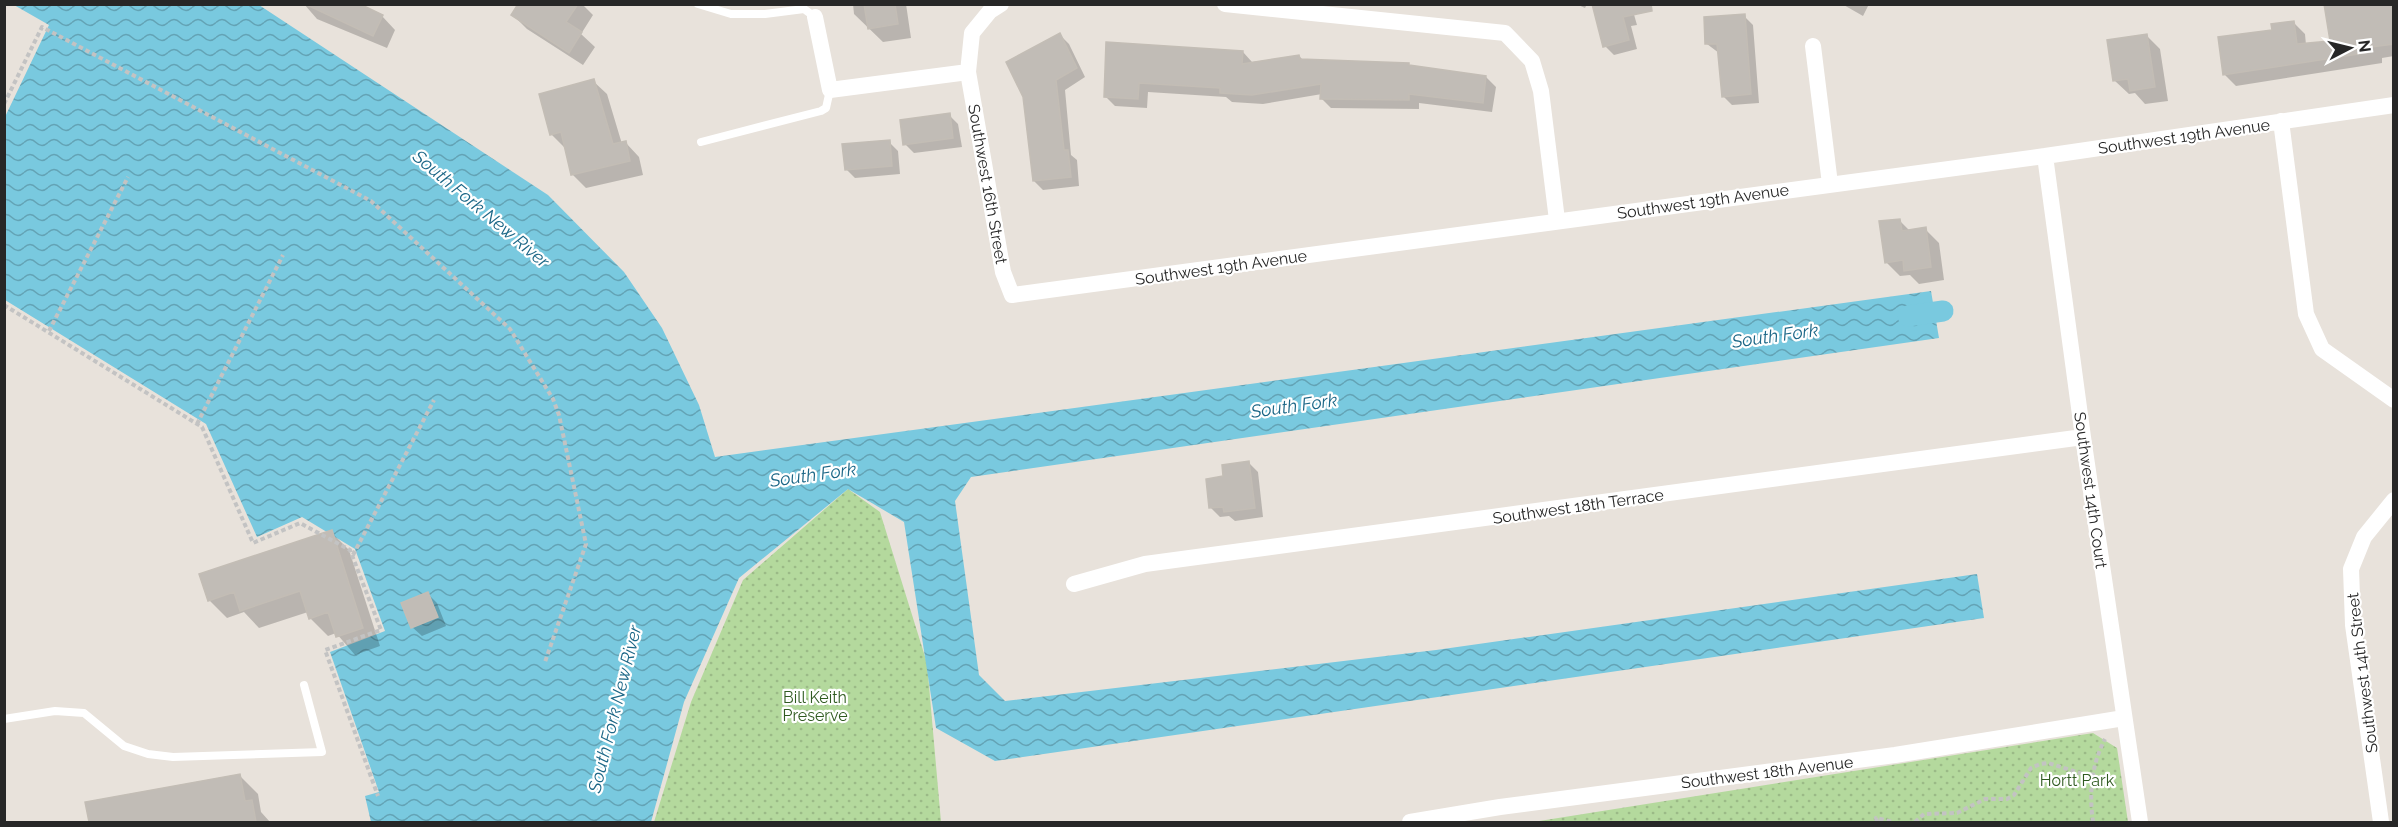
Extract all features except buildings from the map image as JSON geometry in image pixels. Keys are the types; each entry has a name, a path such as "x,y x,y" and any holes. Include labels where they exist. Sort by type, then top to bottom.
{"street":[{"name":"Southwest 16th Street","path":"1001,4 990,11 972,33 969,72 1003,272 1012,295"},
{"path":"1225,4 1505,33 1532,61 1541,91 1557,220"},
{"path":"815,17 830,90 969,72"},
{"path":"1813,46 1830,184"},
{"name":"Southwest 19th Avenue","path":"1012,295 2045,156 2394,105"},
{"path":"2281,121 2306,314 2322,349 2394,400"},
{"name":"Southwest 14th Court","path":"2045,156 2083,437 2140,822"},
{"name":"Southwest 18th Terrace","path":"1074,584 1145,564 2083,437"},
{"name":"Southwest 14th Street","path":"2381,822 2353,625 2351,569 2364,537 2394,500"},
{"name":"Southwest 18th Avenue","path":"1410,822 1501,815 2124,718"}],"lane":[{"path":"698,4 731,14 765,14 804,9 815,17"},
{"path":"701,142 821,111 826,108 830,90"},
{"path":"4,719 55,711 84,714 124,746 148,754 173,757 321,752 304,685"}],"path":[{"path":"4,105 42,27 371,201 510,329 553,399 559,415 586,544 545,662"},
{"path":"49,332 128,177"},
{"path":"197,423 283,255"},
{"path":"4,305 202,427 252,543 300,523 350,550 381,630 325,650 378,796"},
{"path":"352,555 434,400"},
{"path":"2093,822 2090,795 2093,777 2096,762 2108,735"},
{"path":"1915,822 1924,814 1958,813 1985,799 2007,799 2014,795 2031,768 2040,764 2048,763 2093,777"},
{"path":"1878,822 1876,818 1893,822"}],"green space":[{"name":"Bill Keith Preserve","path":"848,489 880,512 927,663 941,822 654,822 691,702 743,580"},
{"name":"Hortt Park","path":"2093,733 2117,748 2128,822 1533,822"}],"water":[{"name":"South Fork New River","path":"14,5 259,5 548,195 624,272 662,328 699,405 715,457 1931,291 1939,338 971,477 955,501 979,675 1005,701 1436,650 1977,574 1984,618 995,761 936,728 904,522 848,489 739,578 684,702 651,822 371,822 365,796 379,792 330,652 385,631 355,549 302,517 257,537 206,424 5,300 4,119 49,25"}],"waterway":[{"name":"South Fork","path":"1908,316 1943,311"}]}
